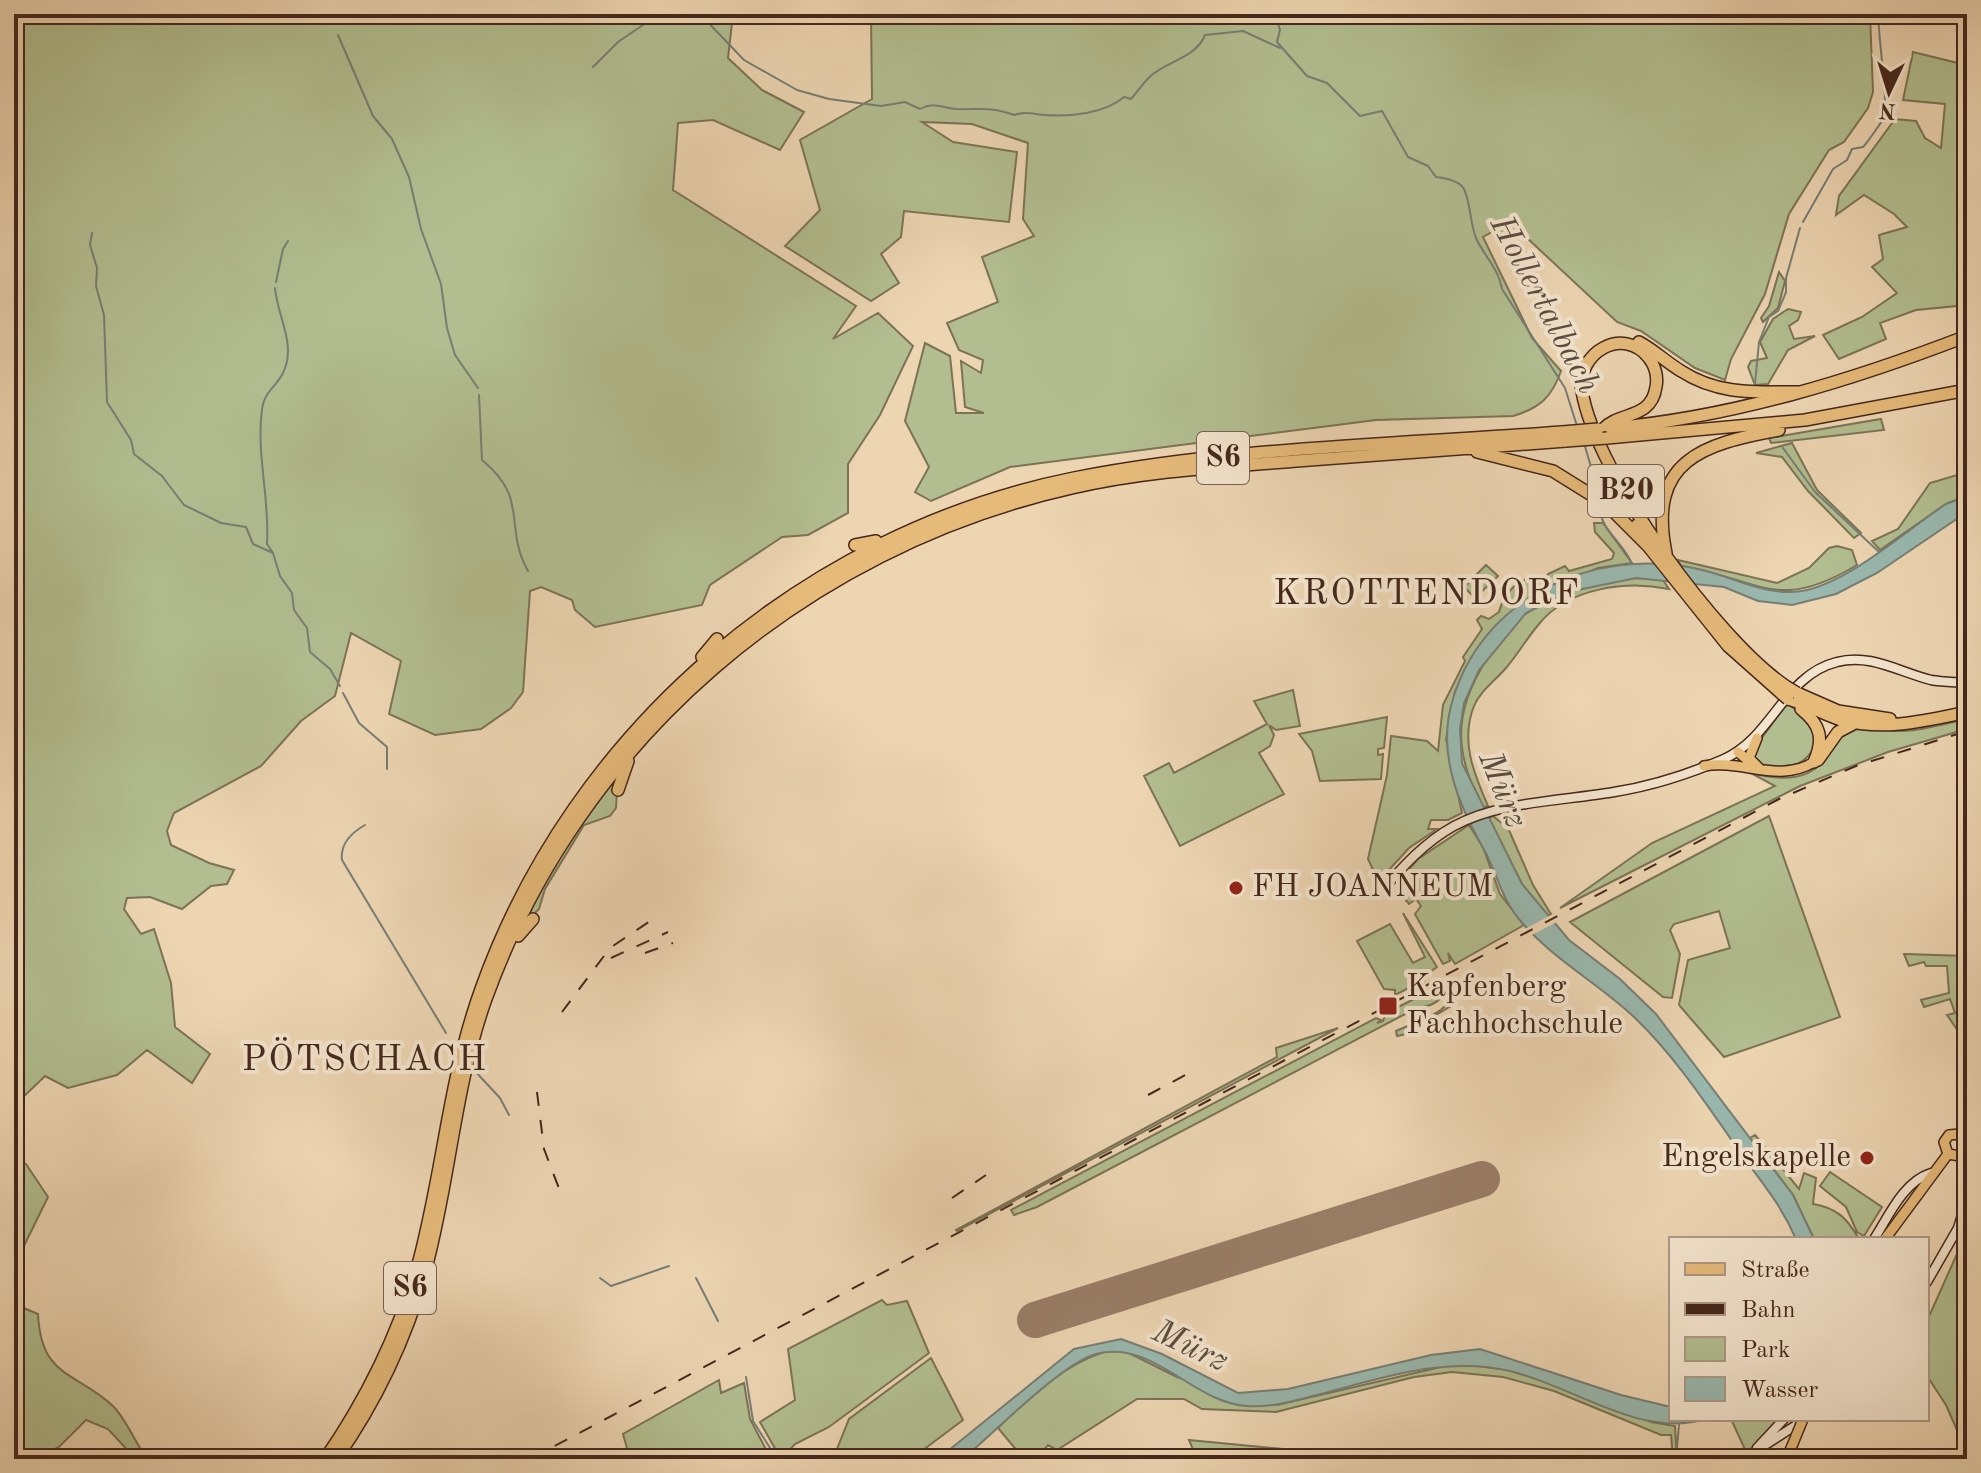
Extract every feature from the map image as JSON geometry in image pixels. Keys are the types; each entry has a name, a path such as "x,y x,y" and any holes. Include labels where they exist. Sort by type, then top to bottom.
{"highway":[{"name":"S6","path":"1599,434 1684,419 1798,392 1967,336"},
{"path":"1599,434 1576,395 1575,375 1587,351 1610,337 1635,340 1682,373 1713,387 1744,393 1798,392"},
{"path":"1622,343 1634,346 1653,365 1657,377 1654,396 1637,414 1609,423 1599,434 1583,394 1584,367 1605,346 1622,343"},
{"name":"S6","path":"325,1459 363,1399 400,1318 419,1258 453,1101 484,981 536,869 600,771 684,679 785,599 903,534 997,497 1127,469 1222,458 1805,420 1967,390"},
{"path":"1660,549 1664,500 1673,476 1685,462 1722,441 1797,427 1805,420"},
{"name":"B20","path":"1599,434 1660,549 1698,605 1789,696 1855,723 1911,724 1967,712"},
{"name":"S6","path":"457,1084 495,974 544,872 614,769 688,691 783,612 862,563 930,532 1002,506 1131,477 1465,448 1564,436"},
{"path":"1465,448 1541,467 1589,491 1660,549"},
{"path":"855,545 903,534"},
{"name":"B20","path":"1660,549 1698,605"},
{"path":"684,679 717,639"},
{"path":"1789,696 1819,728 1821,744 1814,762"},
{"path":"1814,762 1824,754 1838,732 1839,715"},
{"name":"B20","path":"1839,715 1943,717"},
{"path":"1838,732 1855,723"},
{"path":"618,790 626,763 655,724"},
{"path":"495,974 507,959 521,930 533,919"},
{"name":"S6","path":"336,1459 372,1402 409,1321 436,1223 453,1101"}],"main road":[{"path":"1746,764 1757,738 1795,686 1821,667 1838,662 1871,660 1935,681 1967,683"},
{"path":"1382,891 1417,853 1455,825 1495,811 1649,785 1738,752 1757,738"},
{"path":"1738,752 1746,764"},
{"path":"1704,766 1746,764 1761,770 1789,772 1814,762"},
{"path":"1948,1154 1944,1147 1947,1137 1957,1133 1966,1143 1967,1166"},
{"path":"1886,1237 1931,1173 1948,1154 1966,1143"},
{"path":"1875,1237 1894,1205 1915,1182 1931,1173"},
{"path":"1929,1279 1958,1228 1967,1198"},
{"path":"1746,1458 1783,1421 1792,1429"},
{"path":"1746,1458 1802,1421"},
{"path":"1786,1459 1803,1421"}],"green space":[{"path":"14,14 733,14 728,58 762,90 804,112 780,150 713,120 678,123 673,190 856,306 833,339 878,313 913,346 880,415 848,464 848,513 808,535 782,537 710,585 702,605 595,627 575,610 572,600 541,587 530,591 523,692 511,708 481,729 435,735 389,714 401,661 351,633 335,696 301,721 261,766 174,813 167,831 171,845 209,863 234,870 227,884 211,886 182,909 150,897 127,898 124,909 141,934 154,929 171,983 175,1027 210,1054 192,1083 147,1050 117,1075 68,1088 45,1076 14,1106"},
{"path":"871,14 1870,14 1873,92 1868,108 1844,142 1829,150 1789,214 1765,294 1731,359 1725,380 1695,368 1641,331 1617,322 1526,237 1492,232 1483,237 1532,338 1561,371 1549,395 1531,409 1513,416 1376,420 1010,467 931,501 915,492 929,467 905,421 925,343 950,356 956,413 984,413 965,407 961,361 981,373 983,360 959,350 947,323 998,302 982,257 1034,236 1023,219 1028,143 972,124 922,122 953,142 1017,152 1009,222 904,211 901,237 881,254 899,283 871,301 785,246 820,210 800,140 872,99"},
{"path":"1967,50 1967,305 1916,310 1880,323 1886,339 1839,359 1823,335 1862,317 1897,293 1872,267 1883,259 1879,235 1907,227 1894,214 1864,195 1836,215 1839,196 1895,119 1916,121 1925,138 1941,148 1945,104 1903,100 1913,52 1958,63"},
{"path":"1779,272 1785,281 1778,308 1763,322 1761,318 1769,306"},
{"path":"1788,309 1801,312 1798,320 1789,326 1794,339 1815,336 1788,350 1768,384 1755,385 1748,367 1751,361 1767,358 1760,342 1773,319"},
{"path":"1881,419 1884,430 1771,443 1769,438"},
{"path":"1792,443 1817,490 1861,533 1854,538 1808,491 1782,457 1756,453"},
{"path":"1967,472 1967,496 1946,504 1880,550 1872,541 1898,529 1930,483"},
{"path":"1594,523 1603,523 1632,563 1598,568 1534,594 1455,691 1446,739 1462,813 1448,820 1431,820 1428,829 1437,829 1409,848 1387,872 1374,872 1368,859 1387,775 1391,736 1427,741 1438,751 1443,705 1465,661 1463,657 1482,629 1477,620 1481,616 1489,619 1499,612 1503,601 1519,582 1532,579 1544,581 1548,574 1565,566 1569,571 1612,559 1614,553 1595,532"},
{"path":"1837,546 1852,550 1857,565 1830,579 1788,590 1769,589 1681,566 1678,560 1777,583 1809,568 1829,548"},
{"path":"1486,565 1498,576 1475,598 1464,587"},
{"path":"1636,578 1663,580 1669,589 1617,587 1566,602 1539,624 1477,701 1468,732 1470,757 1488,806 1483,807 1465,765 1462,726 1471,688 1494,649 1518,620 1539,605 1579,589"},
{"path":"1293,690 1300,726 1276,730 1269,725 1274,735 1270,746 1259,753 1284,794 1180,846 1144,776 1169,763 1174,773 1267,724 1254,701"},
{"path":"1787,703 1810,721 1818,741 1800,763 1782,769 1763,767 1754,762 1754,749"},
{"path":"1387,717 1384,748 1378,749 1378,755 1383,754 1381,779 1320,781 1312,751 1299,734"},
{"path":"1967,719 1967,729 1888,752 1800,786 1560,908 1652,843 1775,786 1751,773 1779,778 1799,776 1824,761 1845,733 1855,729 1913,730"},
{"path":"618,774 616,808 610,816 584,825 545,889 539,909 530,918 553,868"},
{"path":"1493,816 1508,828 1533,885 1551,914 1547,916 1522,884 1488,818"},
{"path":"1769,816 1840,1017 1724,1057 1679,1005 1688,960 1730,948 1719,911 1674,924 1670,930 1680,954 1672,998 1663,997 1570,922"},
{"path":"1469,825 1483,847 1500,894 1524,925 1455,964 1448,953 1450,961 1443,964 1415,914 1421,906 1416,899 1409,904 1399,892 1398,882 1418,859"},
{"path":"1403,913 1437,967 1424,976 1425,980 1395,995 1395,990 1384,989 1357,941 1390,924 1413,963 1425,957"},
{"path":"1904,954 1967,956 1967,1044 1947,1015 1955,1013 1950,999 1924,1007 1921,1000 1949,993 1947,966 1926,966 1924,962 1909,966"},
{"path":"1453,980 1465,982 1451,1006 1419,1025 1420,1031 1397,1036 1396,1031 1444,1007 1454,991"},
{"path":"1444,984 1441,997 1433,1004 1411,1011 1037,1207 1014,1215 1011,1210 1376,1018 1381,1020 1377,1023 1383,1021 1386,1013"},
{"path":"1338,1028 956,1230 1277,1057 1276,1048"},
{"path":"1755,1135 1799,1189 1804,1173 1816,1178 1813,1204 1840,1215 1858,1237 1813,1237 1793,1195 1750,1138"},
{"path":"14,1159 26,1164 48,1197 20,1254 14,1257"},
{"path":"1830,1172 1882,1207 1864,1236 1857,1232 1846,1207 1820,1186"},
{"path":"1956,1256 1967,1264 1967,1453 1946,1405 1929,1379 1929,1317"},
{"path":"882,1300 887,1305 907,1301 929,1353 829,1427 795,1444 781,1459 760,1422 795,1400 788,1349"},
{"path":"14,1304 38,1314 41,1335 53,1362 117,1410 140,1448 132,1455 108,1429 86,1420 59,1447 35,1459 14,1440"},
{"path":"1109,1351 1127,1352 1177,1377 1277,1405 1445,1366 1508,1370 1651,1422 1675,1426 1677,1458 1673,1459 1671,1435 1661,1435 1554,1391 1503,1377 1452,1372 1414,1377 1276,1412 1202,1409 1184,1399 1137,1399 1057,1450 1048,1445 1036,1459 1024,1459 998,1428 1035,1393 1064,1372"},
{"path":"931,1358 963,1420 911,1459 833,1459 849,1419"},
{"path":"719,1380 721,1393 744,1383 750,1419 771,1459 630,1459 623,1434"},
{"path":"1732,1421 1780,1421 1782,1424 1748,1456"},
{"path":"1189,1440 1315,1452 1405,1449 1469,1459 1197,1459"}],"water":[{"name":"Mürz","path":"1967,496 1967,512 1877,573 1836,594 1792,605 1758,601 1724,587 1636,578 1568,592 1526,613 1479,670 1464,703 1460,729 1462,763 1522,884 1569,940 1620,979 1656,1014 1793,1195 1813,1237 1795,1237 1771,1195 1664,1049 1621,1005 1536,938 1515,915 1466,815 1453,780 1447,743 1451,706 1465,668 1487,635 1514,609 1546,588 1582,574 1619,565 1659,564 1711,572 1775,591 1802,591 1820,586 1858,567 1946,504"},
{"path":"1121,1339 1162,1354 1238,1393 1288,1389 1431,1355 1480,1349 1621,1395 1669,1407 1669,1421 1694,1421 1656,1422 1631,1417 1534,1378 1487,1367 1464,1366 1417,1370 1287,1402 1247,1406 1209,1394 1136,1355 1117,1352 1096,1354 1065,1371 963,1459 938,1459 1074,1349"}],"pier":[{"path":"1551,915 1557,922 1530,936 1523,930"}],"waterway":[{"path":"593,67 618,42 659,14"},
{"path":"700,14 744,60 797,90 829,99 881,106 905,102 920,109 934,105 991,109 1014,115 1077,114 1107,107 1124,97 1131,99 1150,76 1196,48 1205,35 1243,31 1280,48"},
{"name":"Hollertalbach","path":"1275,14 1280,30 1277,42 1307,76 1327,83 1360,116 1382,111 1408,157 1428,166 1436,177 1462,186 1476,238 1498,275 1502,289 1565,388 1577,426"},
{"path":"1803,222 1833,169 1847,160 1852,149 1863,147 1885,116 1878,14"},
{"path":"338,35 373,116 392,139 409,177 421,229 441,284 447,328 455,355 478,388"},
{"path":"1755,384 1759,342 1769,317 1778,311 1786,292 1786,278 1800,228"},
{"path":"92,233 90,245 104,315 107,402 131,440 134,454 162,476 184,505 221,523 246,527 253,544 273,553 280,576 292,593 294,610 307,628 310,652 330,669 340,686"},
{"path":"276,282 283,249 288,241"},
{"path":"273,553 267,544 261,426 263,403 283,373 288,351 275,288"},
{"path":"479,395 482,460 506,487 514,513 517,540 528,571"},
{"name":"Hollertalbach","path":"1584,443 1599,494"},
{"path":"1783,448 1815,492 1879,552"},
{"name":"Hollertalbach","path":"1599,505 1603,522 1632,564"},
{"path":"343,693 359,723 387,747 387,769"},
{"path":"365,825 348,840 342,860 446,1033"},
{"path":"474,1070 500,1098 509,1115"},
{"path":"600,1278 611,1286 669,1266"},
{"path":"696,1278 718,1321"},
{"path":"746,1377 753,1421 777,1459"},
{"path":"1676,1459 1679,1425"}],"runway":[{"path":"1035,1320 1482,1179"}],"railway":[{"path":"530,1459 1779,799 1856,766 1967,731"},
{"path":"562,1012 610,948 659,915"},
{"path":"611,958 668,932"},
{"path":"645,953 673,943"},
{"path":"1148,1095 1193,1071"},
{"path":"537,1092 544,1149 563,1199"},
{"path":"952,1198 986,1175"}],"place":[{"name":"FH JOANNEUM","path":"1236,888"},
{"name":"Kapfenberg Fachhochschule","path":"1388,1006"},
{"name":"Engelskapelle","path":"1867,1158"}],"district":[{"name":"KROTTENDORF","path":"1427,595"},
{"name":"PÖTSCHACH","path":"365,1061"}]}
